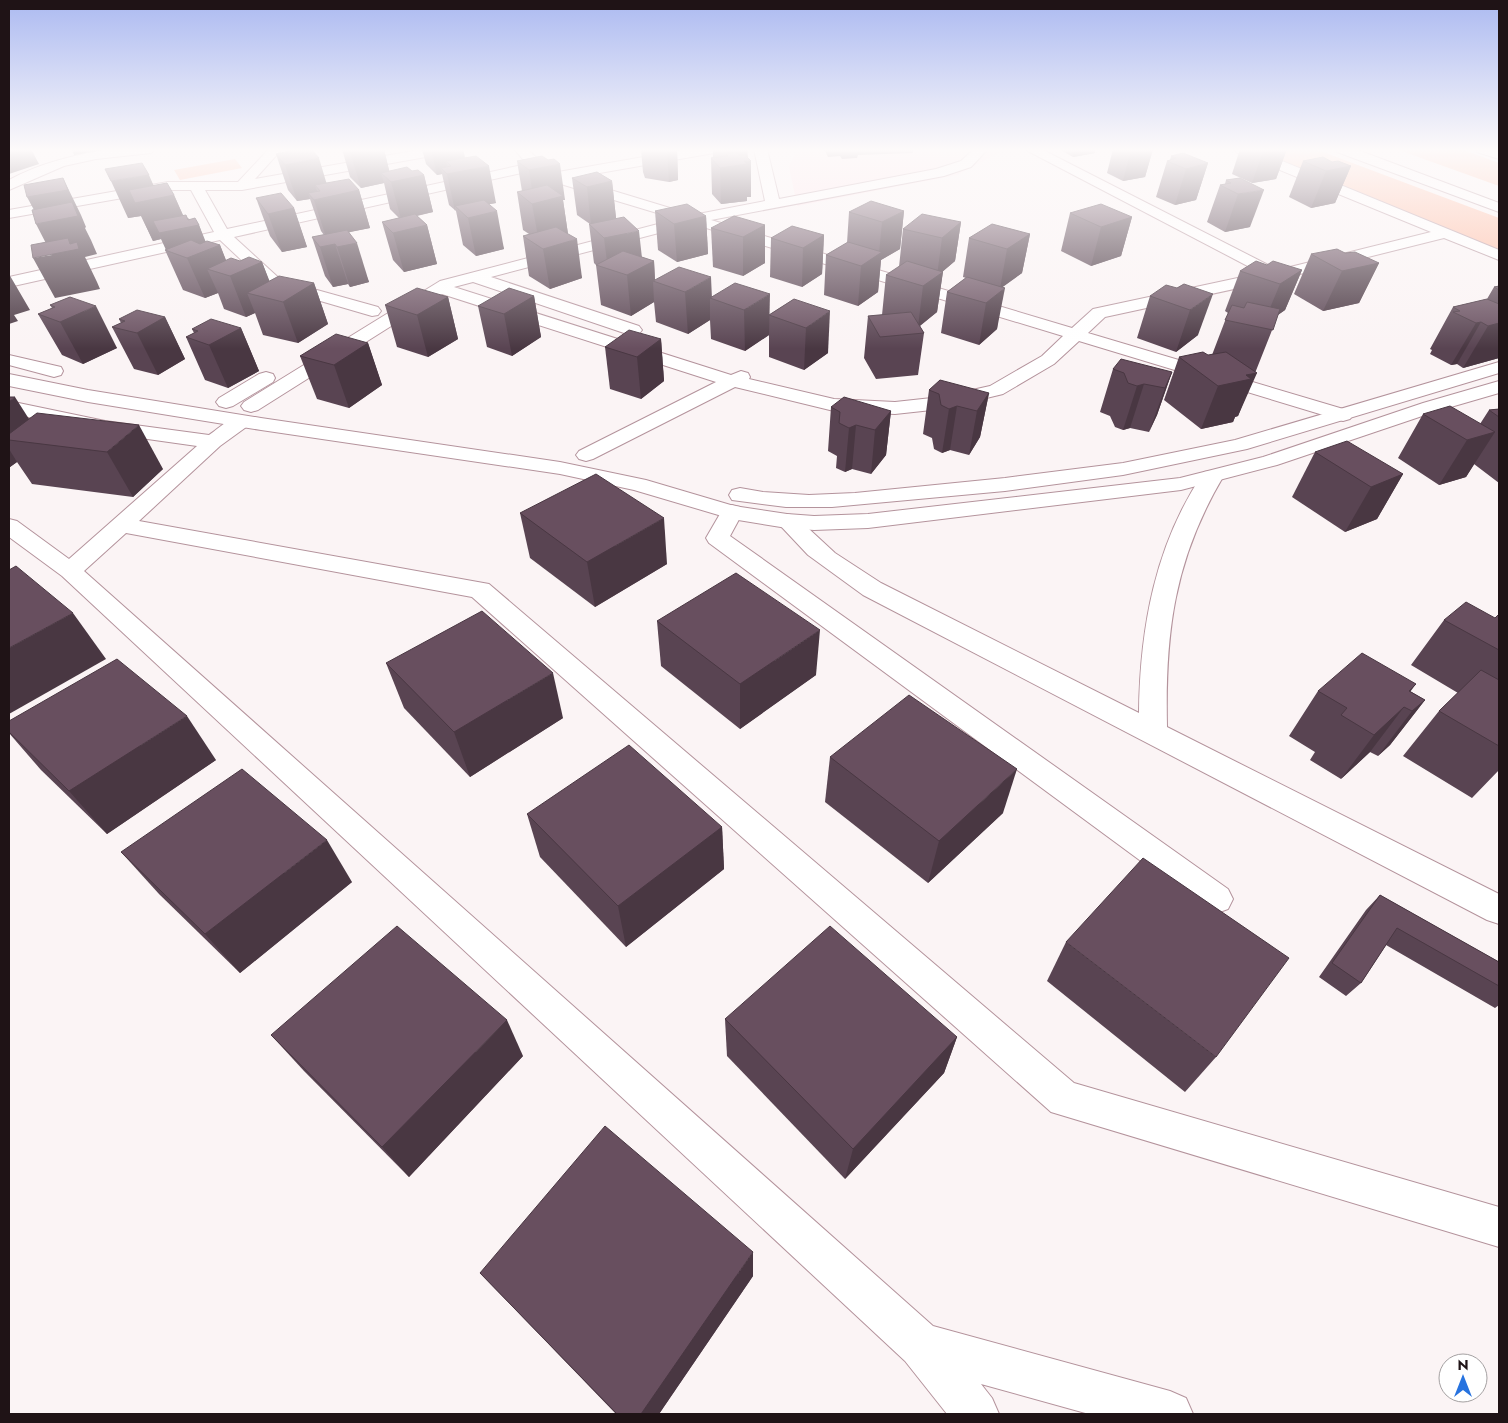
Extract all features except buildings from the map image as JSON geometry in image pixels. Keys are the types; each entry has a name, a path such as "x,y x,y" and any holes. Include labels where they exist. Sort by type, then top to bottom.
{"main road":[{"path":"212,215 223,235 275,283 372,311"},
{"path":"9,282 312,215"},
{"path":"422,280 658,215"},
{"path":"682,215 1343,415"},
{"path":"70,571 246,413 441,288 475,277 694,219 714,215"},
{"path":"1160,215 1276,275"},
{"path":"1403,215 1499,255"},
{"path":"717,358 830,394 879,400 906,399 949,392 986,383 1035,356 1099,313 1276,275 1446,233"},
{"path":"475,277 652,336"},
{"path":"441,288 732,381 834,405 911,408 957,400 996,390 1048,360 1070,332"},
{"path":"356,321 389,301"},
{"path":"9,360 65,373 226,402 246,413 560,468 638,485 732,512 787,521 841,523 1109,494 1212,477 1270,461 1430,407 1499,387"},
{"path":"9,380 88,396 471,436 613,460 747,496 784,501 830,502 1035,482 1104,473 1223,450 1499,366"},
{"path":"226,402 283,367"},
{"path":"586,455 754,370"},
{"path":"9,407 105,427 213,442"},
{"path":"1153,732 1152,680 1156,634 1163,592 1182,534 1212,477"},
{"path":"732,512 717,538 1217,899"},
{"path":"787,521 805,541 828,561 872,589 1499,910"},
{"path":"122,524 480,590 1064,1099 1499,1227"},
{"path":"9,526 70,571 921,1345 976,1414"},
{"path":"921,1345 1170,1414"}],"shaded area":[{"path":"1412,215 1492,215 1499,218 1499,251"}]}
